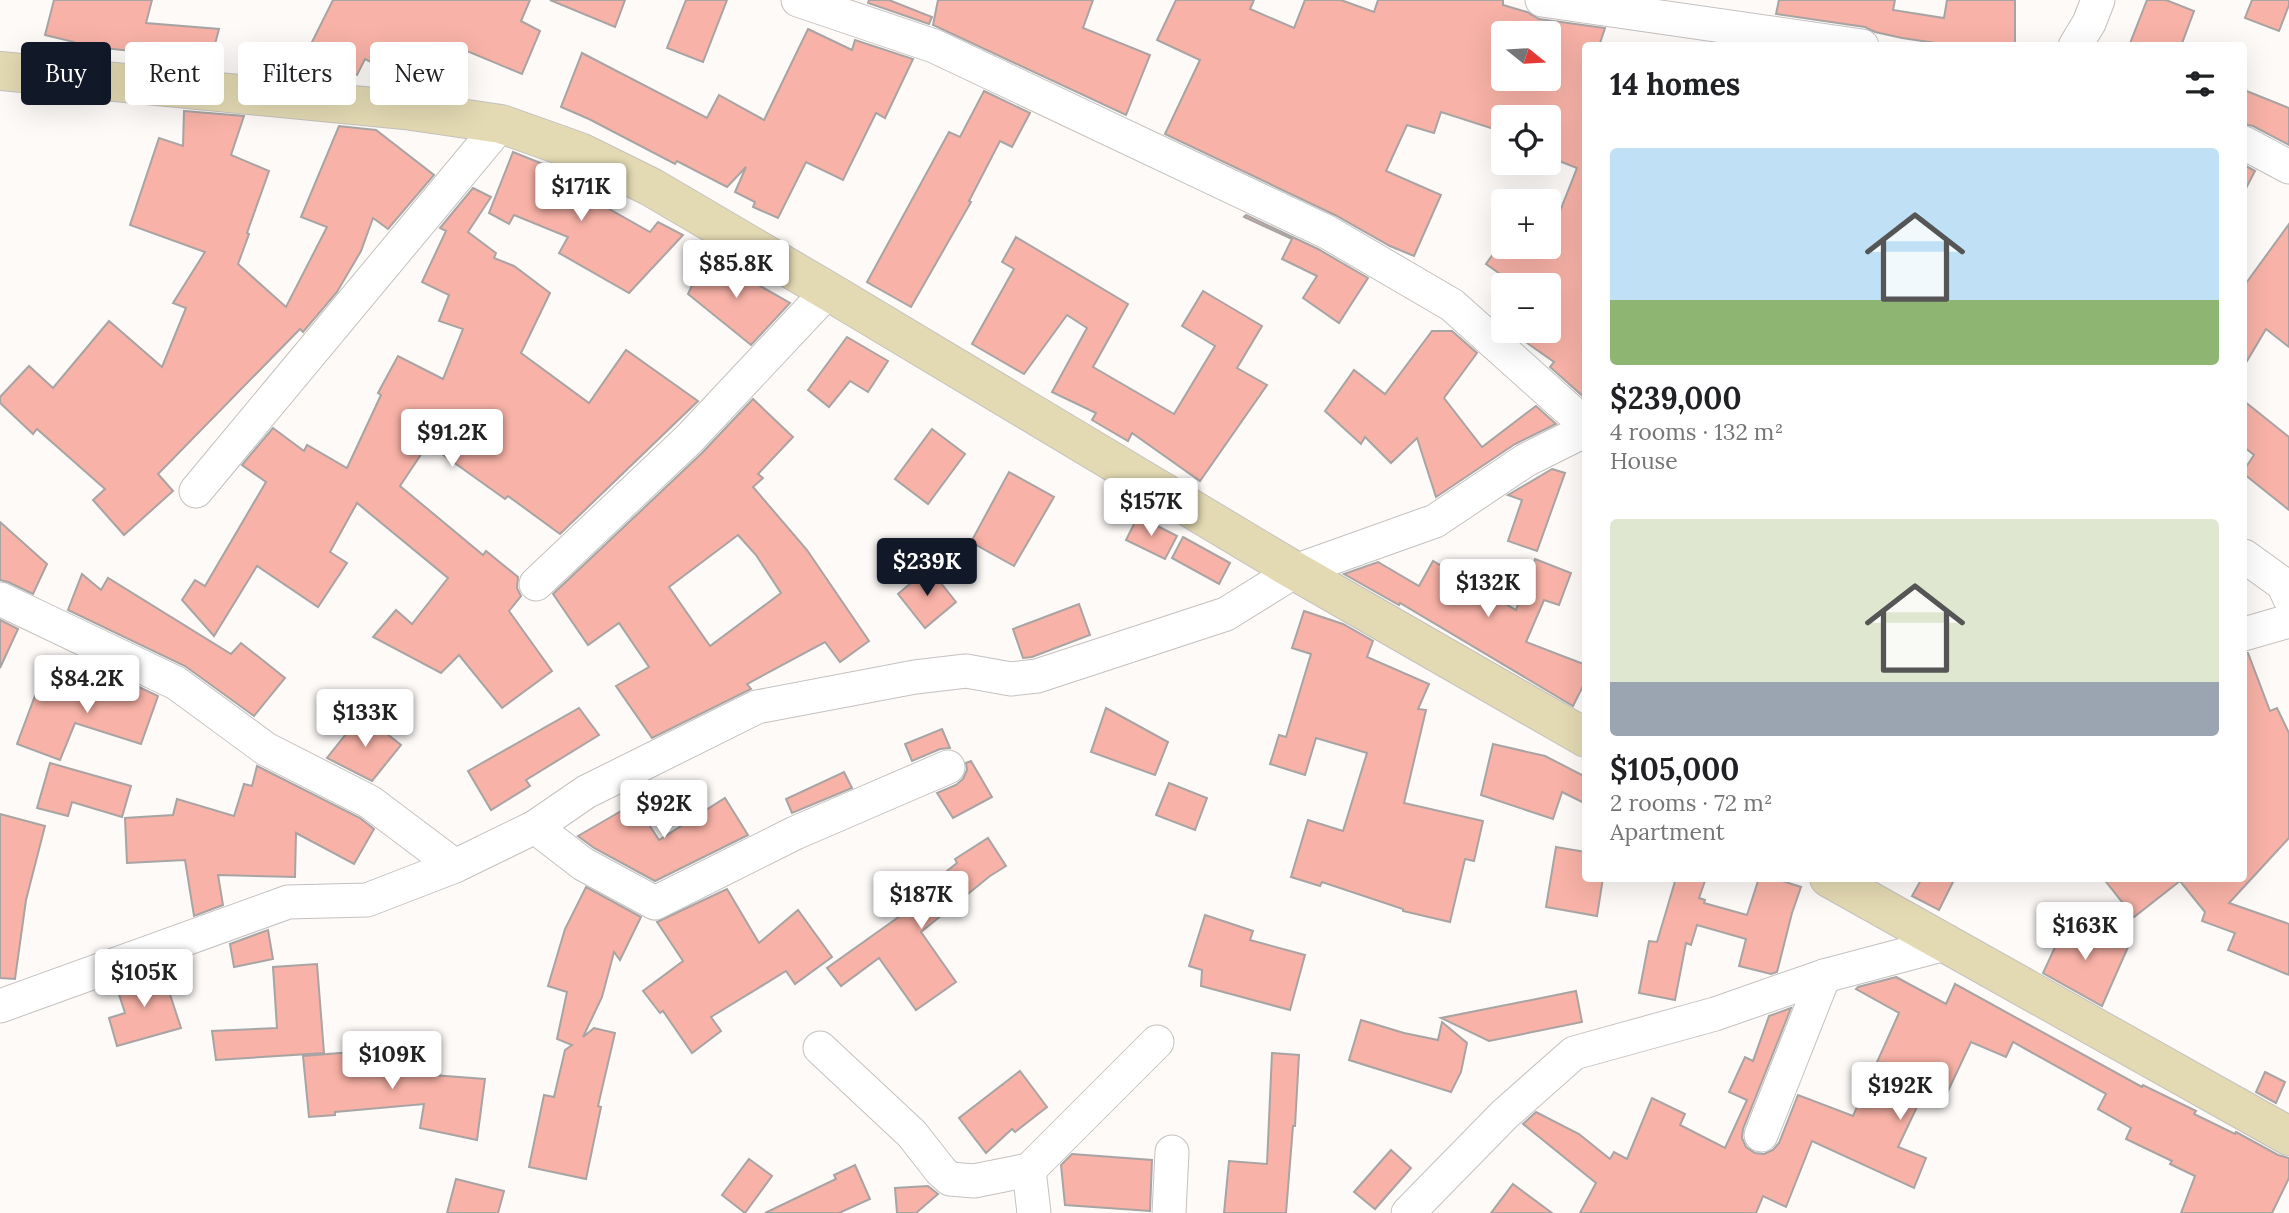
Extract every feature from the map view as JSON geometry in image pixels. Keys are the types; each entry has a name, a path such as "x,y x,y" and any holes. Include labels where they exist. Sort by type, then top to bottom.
{"main road":[{"path":"0,71 405,110 501,124 580,152 651,187 828,290 1295,571 1582,736"},
{"path":"1844,882 1874,890 1945,944 2289,1136"}],"street":[{"path":"797,0 934,46 1327,232 1452,305 1582,424"},
{"path":"1542,0 1834,42"},
{"path":"2077,42 2098,0"},
{"path":"196,491 501,124"},
{"path":"2247,145 2289,167"},
{"path":"536,584 689,439 828,290"},
{"path":"0,1006 288,902 367,900 455,866 535,827 586,792 757,706 915,677 966,671 1011,678 1037,676 1226,614 1295,571 1435,521 1526,460 1582,430"},
{"path":"2247,558 2283,584 2289,597"},
{"path":"0,599 176,683 266,749 370,802 455,866"},
{"path":"2247,633 2289,621"},
{"path":"535,827 583,864 655,903 795,833 948,767"},
{"path":"1408,1213 1505,1114 1574,1053 1716,1014 1824,976 1945,944"},
{"path":"1762,1135 1824,976"},
{"path":"820,1048 912,1134 950,1179 974,1181 1029,1170 1157,1042"},
{"path":"1169,1213 1172,1152"},
{"path":"1029,1170 1034,1213"}],"building":[{"path":"54,0 152,0 146,23 219,29 216,42 125,42 125,50 111,49 111,42 74,42 45,35"},
{"path":"333,0 530,0 521,21 540,31 522,74 468,51 468,42 370,42 370,62 365,59 357,75 356,42 312,42"},
{"path":"550,0 625,0 615,27"},
{"path":"686,0 727,0 703,62 667,48"},
{"path":"869,0 889,0 932,17 929,24 868,3"},
{"path":"938,0 1093,0 1083,28 1150,55 1126,115 933,25"},
{"path":"1176,0 1254,0 1250,9 1294,28 1305,0 1341,0 1374,12 1378,0 1503,0 1503,5 1527,12 1539,19 1554,21 1491,21 1491,91 1561,91 1561,22 1605,28 1600,42 1582,42 1582,395 1550,367 1554,362 1527,343 1561,343 1561,273 1499,273 1486,264 1491,257 1561,259 1561,209 1577,168 1561,162 1561,105 1491,105 1491,128 1441,112 1434,133 1407,125 1386,171 1441,195 1414,256 1165,134 1200,60 1157,40"},
{"path":"1779,0 1895,0 1893,10 1944,18 1947,0 2015,0 2015,42 1929,42 1875,32 1865,27 1776,14"},
{"path":"2147,0 2166,0 2194,11 2182,42 2131,42"},
{"path":"2252,0 2289,0 2279,31 2245,18"},
{"path":"808,29 852,50 855,40 913,59 885,118 876,113 843,180 806,162 778,218 753,207 755,202 735,192 746,167 727,187 561,107 582,53 707,118 719,95 764,120"},
{"path":"984,91 1030,113 1012,147 1000,141 969,201 971,202 911,307 867,282 949,132 960,137"},
{"path":"2247,91 2289,108 2289,145 2247,125"},
{"path":"184,111 244,116 231,155 269,171 238,264 286,307 327,227 301,217 339,126 376,130 434,175 388,229 373,218 361,251 337,292 303,332 300,329 158,474 173,491 124,535 93,500 105,489 37,429 33,434 0,403 0,397 29,366 53,388 109,321 162,367 186,308 173,303 205,252 130,225 159,138 183,146"},
{"path":"513,152 578,178 574,189 650,232 658,222 683,235 629,293 559,253 568,237 514,215 509,224 489,213"},
{"path":"2247,167 2255,171 2247,186"},
{"path":"473,188 491,197 468,232 496,253 494,258 514,266 550,293 521,353 589,403 626,350 698,401 560,534 508,496 505,499 428,444 400,486 483,555 486,551 518,577 517,588 521,596 509,611 552,671 502,708 459,655 441,673 373,637 396,610 412,624 448,578 357,503 330,552 347,563 318,607 257,566 214,636 182,600 195,580 205,586 266,482 242,465 273,428 304,451 307,445 347,468 381,395 378,393 398,356 443,379 463,329 439,321 449,295 422,282 446,231 440,228"},
{"path":"1246,215 1318,249 1368,278 1339,323 1303,298 1317,276 1282,259 1292,239 1244,217"},
{"path":"2289,224 2289,347 2266,329 2247,361 2247,282"},
{"path":"1016,237 1128,304 1093,367 1174,414 1215,346 1182,326 1203,291 1262,326 1237,368 1267,385 1200,481 1132,433 1128,441 1092,420 1096,413 1052,392 1087,328 1067,315 1024,374 972,344 1014,269 1002,262"},
{"path":"706,255 790,303 751,345 688,294"},
{"path":"1432,331 1452,331 1477,353 1444,398 1482,447 1536,406 1556,424 1515,444 1436,497 1417,438 1391,463 1365,437 1361,444 1325,411 1354,370 1385,394"},
{"path":"847,337 888,361 868,392 850,381 829,407 808,390"},
{"path":"753,399 793,437 758,474 763,478 753,487 807,550 869,641 840,662 825,642 747,684 751,689 652,738 616,686 649,667 619,623 588,645 553,594 702,453","holes":["738,535 756,555 781,593 710,646 669,587"]},
{"path":"2247,403 2289,437 2289,510 2247,476 2247,466 2254,455 2247,449"},
{"path":"932,429 965,454 928,504 895,479"},
{"path":"1552,469 1565,473 1537,551 1508,541 1522,500 1508,495"},
{"path":"1009,472 1054,497 1014,566 971,542"},
{"path":"1138,516 1177,536 1165,559 1126,540"},
{"path":"0,522 47,564 33,594 0,580"},
{"path":"1183,537 1230,563 1219,584 1172,558"},
{"path":"1535,559 1571,573 1559,605 1544,600 1526,642 1582,663 1582,688 1573,706 1400,603 1399,605 1344,574 1378,562 1419,586 1433,561 1516,610"},
{"path":"929,568 956,602 925,628 898,594"},
{"path":"82,574 101,590 108,578 231,654 241,643 285,678 254,716 185,666 68,610"},
{"path":"1079,604 1090,635 1023,658 1013,629"},
{"path":"1304,611 1343,624 1373,641 1367,657 1429,684 1418,709 1426,710 1404,803 1483,821 1474,861 1465,859 1450,922 1403,911 1322,882 1320,886 1291,877 1308,820 1343,831 1367,753 1316,738 1305,775 1270,764 1279,735 1286,737 1311,654 1292,648"},
{"path":"0,620 18,629 0,668"},
{"path":"2248,653 2270,711 2277,708 2289,733 2289,838 2229,903 2289,924 2289,975 2228,950 2235,933 2202,921 2205,912 2181,882 2247,882"},
{"path":"101,669 158,696 141,744 75,723 60,760 17,744 39,685 90,704"},
{"path":"579,708 599,735 526,780 530,786 491,810 468,771"},
{"path":"1106,708 1168,742 1155,775 1091,752"},
{"path":"362,714 401,745 372,781 327,758"},
{"path":"942,729 950,748 940,749 912,761 905,744"},
{"path":"1493,744 1545,756 1582,775 1582,802 1562,792 1553,819 1481,795"},
{"path":"971,761 992,797 953,818 937,793 963,779 967,770 966,763"},
{"path":"50,763 131,786 122,817 72,802 68,816 37,808"},
{"path":"257,766 360,818 374,829 354,864 296,833 295,877 218,875 223,905 194,916 185,860 127,863 125,818 173,815 177,799 234,816 244,784 252,786"},
{"path":"844,772 852,788 792,813 786,799"},
{"path":"1169,783 1207,798 1195,830 1156,815"},
{"path":"725,798 748,835 655,881 594,848 578,836 635,803 659,840"},
{"path":"0,814 45,826 26,900 15,979 0,978"},
{"path":"988,838 1006,866 921,932 956,982 916,1010 879,958 841,986 827,968 900,916 897,911 957,863 955,859"},
{"path":"1556,847 1582,851 1582,882 1602,882 1597,916 1546,907"},
{"path":"1675,882 1705,882 1699,898 1705,900 1704,903 1747,915 1758,882 1785,882 1801,887 1777,972 1771,974 1739,966 1746,939 1697,925 1691,945 1686,943 1675,1000 1639,993 1649,941 1657,942"},
{"path":"1920,882 1953,882 1939,910 1912,896"},
{"path":"2106,882 2179,882 2134,917"},
{"path":"586,887 641,917 620,960 614,952 602,997 583,1037 594,1028 615,1033 598,1106 601,1107 586,1179 529,1167 544,1095 554,1097 565,1050 572,1045 557,1039 567,992 548,986 565,929"},
{"path":"727,889 759,943 798,910 832,957 795,984 786,971 711,1017 721,1031 692,1053 663,1011 660,1013 643,991 683,961 657,922"},
{"path":"1205,915 1253,931 1250,940 1305,955 1290,1010 1201,986 1202,970 1189,966"},
{"path":"2068,919 2128,947 2102,1006 2043,973"},
{"path":"268,930 273,959 234,967 230,944"},
{"path":"317,964 324,1053 216,1060 212,1031 277,1028 273,967"},
{"path":"162,970 181,1028 117,1046 109,1018 125,1013 116,985"},
{"path":"1896,977 1946,1004 1955,984 2142,1087 2143,1085 2196,1111 2194,1114 2289,1158 2289,1178 2272,1213 2181,1213 2195,1176 2170,1164 2172,1161 2126,1139 2131,1128 2098,1109 2106,1094 2013,1042 2006,1057 1971,1042 1942,1104 1923,1094 1898,1147 1926,1158 1914,1188 1812,1141 1786,1207 1763,1196 1756,1213 1580,1213 1596,1183 1523,1124 1536,1112 1579,1134 1610,1159 1614,1152 1627,1159 1652,1098 1685,1114 1680,1125 1725,1148 1747,1100 1729,1092 1745,1057 1753,1061 1769,1016 1791,1008 1743,1129 1742,1138 1746,1147 1755,1153 1764,1154 1779,1143 1798,1095 1853,1116 1899,1013 1856,989"},
{"path":"1576,991 1582,1022 1489,1041 1441,1018"},
{"path":"1361,1020 1438,1040 1442,1022 1467,1043 1461,1072 1451,1092 1349,1060"},
{"path":"390,1049 392,1072 485,1079 477,1140 420,1128 424,1104 309,1117 303,1056"},
{"path":"1272,1053 1299,1055 1286,1213 1224,1213 1229,1161 1267,1164"},
{"path":"1020,1071 1047,1107 1015,1132 1012,1129 986,1153 959,1118"},
{"path":"2265,1072 2285,1082 2276,1103 2256,1092"},
{"path":"1391,1150 1411,1168 1375,1209 1354,1192"},
{"path":"1072,1154 1152,1160 1150,1211 1065,1205 1061,1165"},
{"path":"749,1159 772,1176 745,1213 722,1195"},
{"path":"855,1165 870,1199 839,1213 765,1213 836,1179 834,1175"},
{"path":"456,1179 504,1191 498,1213 447,1213"},
{"path":"1513,1184 1552,1213 1491,1213"},
{"path":"928,1186 938,1194 916,1213 897,1213 895,1188"}]}
